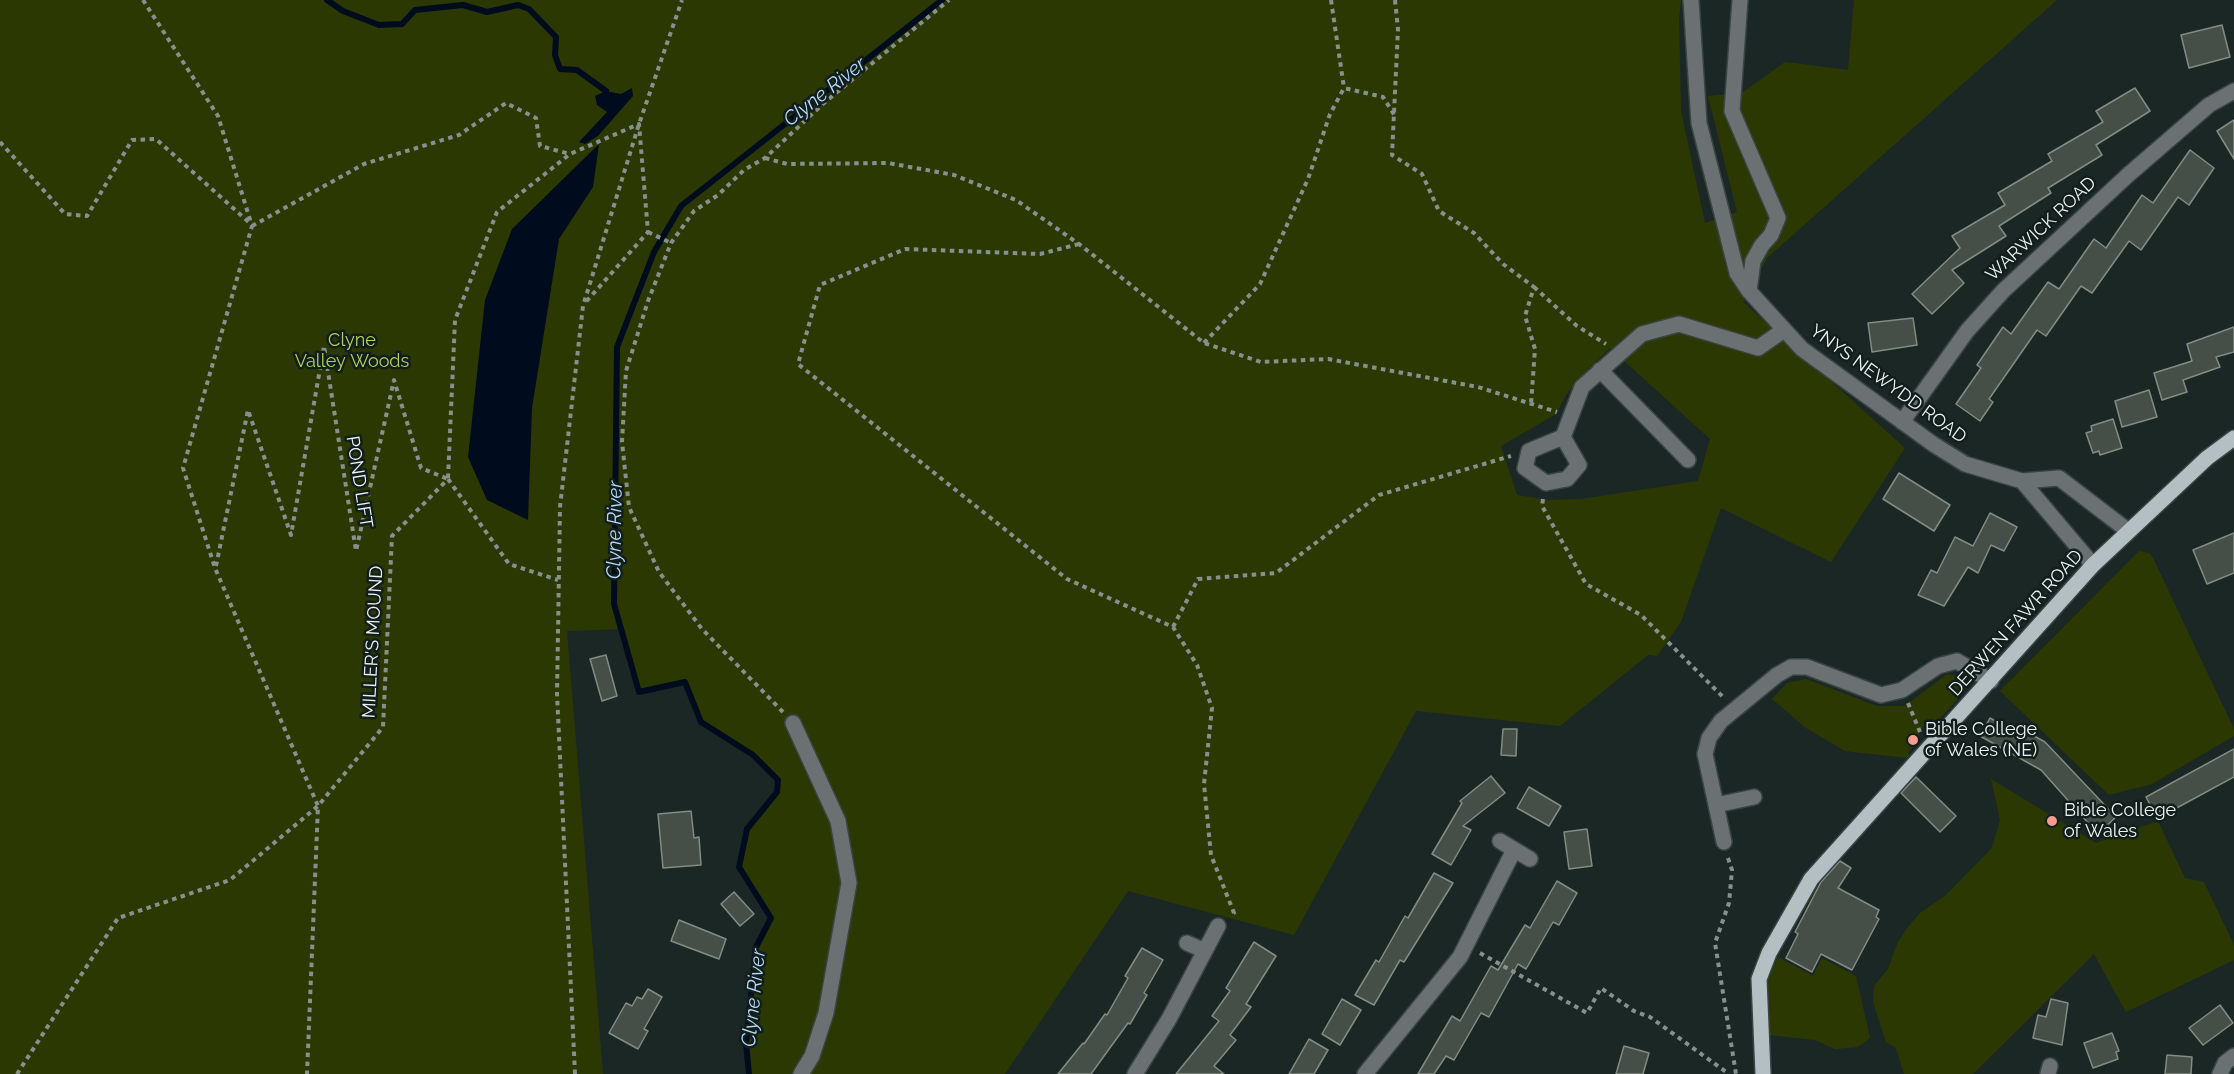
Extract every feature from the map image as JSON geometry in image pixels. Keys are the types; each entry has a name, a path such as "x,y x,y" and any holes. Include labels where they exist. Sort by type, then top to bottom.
{"main road":[{"name":"DERWEN FAWR ROAD","path":"1763,1074 1759,979 1769,953 1811,879 2093,565 2127,530 2207,458 2234,438"}],"street":[{"name":"YNYS NEWYDD ROAD","path":"1691,0 1698,123 1737,273 1749,291 1802,348 1902,422 1965,464 2022,481 2059,478 2127,530"},
{"path":"1740,0 1732,111 1778,218 1771,235 1762,244 1753,261 1749,291"},
{"name":"WARWICK ROAD","path":"1902,422 1967,331 2003,291 2128,175 2209,105 2234,91"},
{"path":"1563,437 1528,451 1526,468 1546,483 1567,479 1579,465 1563,437 1569,416 1582,387 1642,334 1680,324 1758,348 1784,330"},
{"path":"1600,370 1688,460"},
{"path":"2022,481 2093,565"},
{"path":"1724,842 1705,754 1709,738 1721,721 1777,675 1791,667 1807,667 1881,695 1902,690 1938,666 1957,661 1991,681"},
{"path":"793,723 838,821 849,883 826,1013 812,1056 801,1074"},
{"path":"1716,805 1754,797"},
{"path":"1500,841 1530,859"},
{"path":"1365,1074 1460,957 1514,849"},
{"path":"1136,1074 1169,1019 1218,926"},
{"path":"1187,943 1205,951"},
{"path":"2220,1074 2225,1063 2234,1056"}],"path":[{"path":"143,0 218,116 252,226 183,468 215,568 318,806 307,1074"},
{"path":"575,1074 557,694 560,507 582,306 639,124 682,0"},
{"path":"793,723 702,629 659,572 629,507 622,442 626,371 648,301 671,243 694,211 718,195 744,170 765,158 824,103 949,0"},
{"path":"1204,343 1260,284 1308,179 1330,114 1344,88 1331,0"},
{"path":"1395,0 1398,29 1392,155 1422,174 1439,211 1474,233 1503,264 1534,287 1577,326 1619,352"},
{"path":"1344,88 1383,97 1395,116"},
{"path":"252,226 364,164 459,135 506,103 536,118 540,146 570,154"},
{"path":"558,580 509,564 448,479 455,320 497,212 570,154 639,124"},
{"path":"582,306 648,232 639,124"},
{"path":"0,142 65,214 87,216 132,140 156,140 252,226"},
{"path":"765,158 787,164 888,163 954,175 1016,200 1079,244 1204,343 1261,362 1328,359 1478,387 1569,416"},
{"path":"648,232 671,243"},
{"path":"1079,244 1040,254 905,249 820,285 798,364 1067,579 1173,627 1197,665 1212,708 1204,784 1211,855 1234,913 1218,926"},
{"path":"1531,404 1535,349 1525,316 1534,287"},
{"name":"POND LIFT","path":"215,568 248,410 291,535 324,346 356,551 394,380 421,468 448,479"},
{"path":"1173,627 1198,579 1276,573 1379,495 1528,451"},
{"name":"MILLER'S MOUND","path":"17,1074 118,918 230,880 318,806 382,727 392,536 448,479"},
{"path":"1546,483 1542,506 1586,584 1641,615 1736,709"},
{"path":"1902,690 1928,749"},
{"path":"1724,842 1732,870 1729,903 1715,943 1736,1074"},
{"path":"1466,945 1587,1013 1601,988 1634,1011 1650,1017 1729,1074"}],"green space":[{"name":"Clyne Valley Woods","path":"0,0 1681,0 1679,19 1681,111 1705,223 1737,212 1708,96 1742,93 1785,62 1848,70 1854,0 2057,0 1767,258 1743,302 1905,448 1831,562 1721,508 1681,622 1657,656 1648,655 1560,726 1416,711 1294,935 1128,891 1005,1074 749,1074 746,1043 756,947 771,918 739,867 747,829 777,792 778,780 753,756 701,722 685,682 639,692 621,629 567,631 603,1074 0,1074","holes":["1610,348 1710,439 1698,481 1581,499 1548,500 1517,495 1501,446 1556,414 1566,395 1584,373"]},
{"path":"2139,551 2149,553 2153,558 2234,729 2234,736 2152,784 2109,795 2000,691"},
{"path":"1947,674 1958,676 1964,681 1966,689 1930,730 1923,727 1907,758 1845,751 1806,728 1772,699 1787,683 1806,679 1877,706 1905,706"},
{"path":"1991,779 2096,843 2158,821 2185,878 2204,882 2234,945 2234,960 2126,1012 2094,954 1973,1074 1904,1074 1896,1048 1886,1042 1873,1002 1874,986 1888,969 1898,942 1908,927 1920,913 1946,895 1992,848 2000,820"},
{"path":"1778,957 1813,976 1822,958 1856,976 1870,1038 1858,1047 1835,1049 1815,1040 1768,1035 1767,982"}],"water":[{"path":"632,88 633,96 598,136 585,144 579,142 607,112 597,105 595,96 606,91 621,94"},
{"path":"599,144 593,187 559,239 532,408 528,520 487,500 468,457 485,300 512,229"}],"building":[{"path":"2222,25 2230,57 2189,68 2181,35"},
{"path":"2135,88 2150,111 2096,145 2102,155 2048,188 2051,193 1999,226 2006,236 1952,270 1964,283 1932,314 1912,294 1960,248 1952,236 2005,205 1998,193 2052,161 2048,154 2103,122 2096,111"},
{"path":"2234,120 2234,159 2217,131"},
{"path":"2190,150 2214,168 2189,205 2178,197 2141,250 2129,241 2092,293 2081,286 2046,336 2037,330 1989,399 1993,402 1980,421 1956,404 1981,368 1977,365 2003,327 2011,334 2048,282 2059,289 2094,239 2106,248 2142,195 2153,203"},
{"path":"1913,318 1917,345 1872,352 1868,323"},
{"path":"2234,327 2234,352 2216,357 2220,367 2183,380 2187,392 2162,400 2154,373 2192,361 2187,344"},
{"path":"2149,390 2157,417 2122,427 2115,401"},
{"path":"2113,419 2122,448 2100,455 2099,451 2093,453 2086,433 2092,431 2091,426"},
{"path":"1899,473 1950,505 1934,531 1883,499"},
{"path":"1990,513 2017,527 2004,551 1991,545 1978,573 1968,567 1944,606 1918,595 1931,570 1937,573 1955,537 1973,546"},
{"path":"2234,533 2234,573 2207,584 2193,550"},
{"path":"606,655 617,696 602,701 590,659"},
{"path":"1990,718 2024,737 2027,732 2045,742 2116,817 2098,834 2041,770 1980,736"},
{"path":"1503,729 1517,729 1516,756 1501,755"},
{"path":"2234,749 2234,777 2173,810 2171,806 2155,814 2146,797"},
{"path":"1491,776 1505,793 1463,826 1471,830 1451,865 1432,854 1462,803 1460,801"},
{"path":"1916,777 1956,816 1940,832 1901,793"},
{"path":"1529,787 1561,806 1549,826 1517,808"},
{"path":"691,811 694,838 699,837 701,865 663,868 658,814"},
{"path":"1587,829 1592,866 1569,869 1564,832"},
{"path":"1840,861 1851,868 1838,888 1879,910 1876,917 1879,919 1852,970 1821,954 1812,972 1786,958 1798,934 1795,932 1821,882"},
{"path":"1434,873 1453,883 1404,962 1400,960 1374,1005 1355,995 1376,960 1379,962 1405,916 1408,918"},
{"path":"1557,881 1577,893 1559,925 1553,922 1526,969 1518,964 1489,1017 1481,1013 1454,1060 1446,1056 1434,1074 1418,1074 1452,1016 1460,1021 1491,966 1498,970 1525,925 1530,928"},
{"path":"734,892 754,914 740,926 721,904"},
{"path":"679,920 726,939 719,959 671,941"},
{"path":"1254,942 1276,956 1246,1004 1251,1007 1230,1035 1236,1040 1214,1066 1224,1074 1176,1074 1219,1021 1212,1016 1230,991 1226,988"},
{"path":"1142,948 1163,960 1144,993 1147,995 1130,1024 1128,1023 1091,1074 1058,1074 1084,1044 1105,1014 1107,1015 1128,978 1125,976"},
{"path":"648,989 662,997 644,1029 648,1031 638,1049 609,1033 626,1003 632,1006 637,997 642,999"},
{"path":"1342,999 1361,1010 1340,1045 1322,1034"},
{"path":"2051,999 2068,1003 2062,1045 2033,1038 2038,1015 2046,1017"},
{"path":"2220,1005 2233,1023 2203,1045 2189,1028"},
{"path":"2112,1033 2119,1051 2116,1052 2118,1059 2093,1068 2084,1043"},
{"path":"1309,1039 1328,1050 1314,1074 1289,1074"},
{"path":"1624,1046 1649,1053 1643,1074 1616,1074"},
{"path":"2167,1055 2192,1057 2191,1074 2165,1074"}],"waterway":[{"path":"327,0 343,11 379,25 402,24 415,10 463,5 487,12 518,5 529,9 556,37 555,55 560,69 577,70 606,91"},
{"name":"Clyne River","path":"749,1074 746,1043 756,947 771,918 739,867 747,829 777,792 778,780 753,755 701,722 685,682 639,692 614,604 617,347 654,252 681,206 942,0"}],"place":[{"name":"Bible College of Wales (NE)","path":"1913,740"},
{"name":"Bible College of Wales","path":"2052,821"}]}
